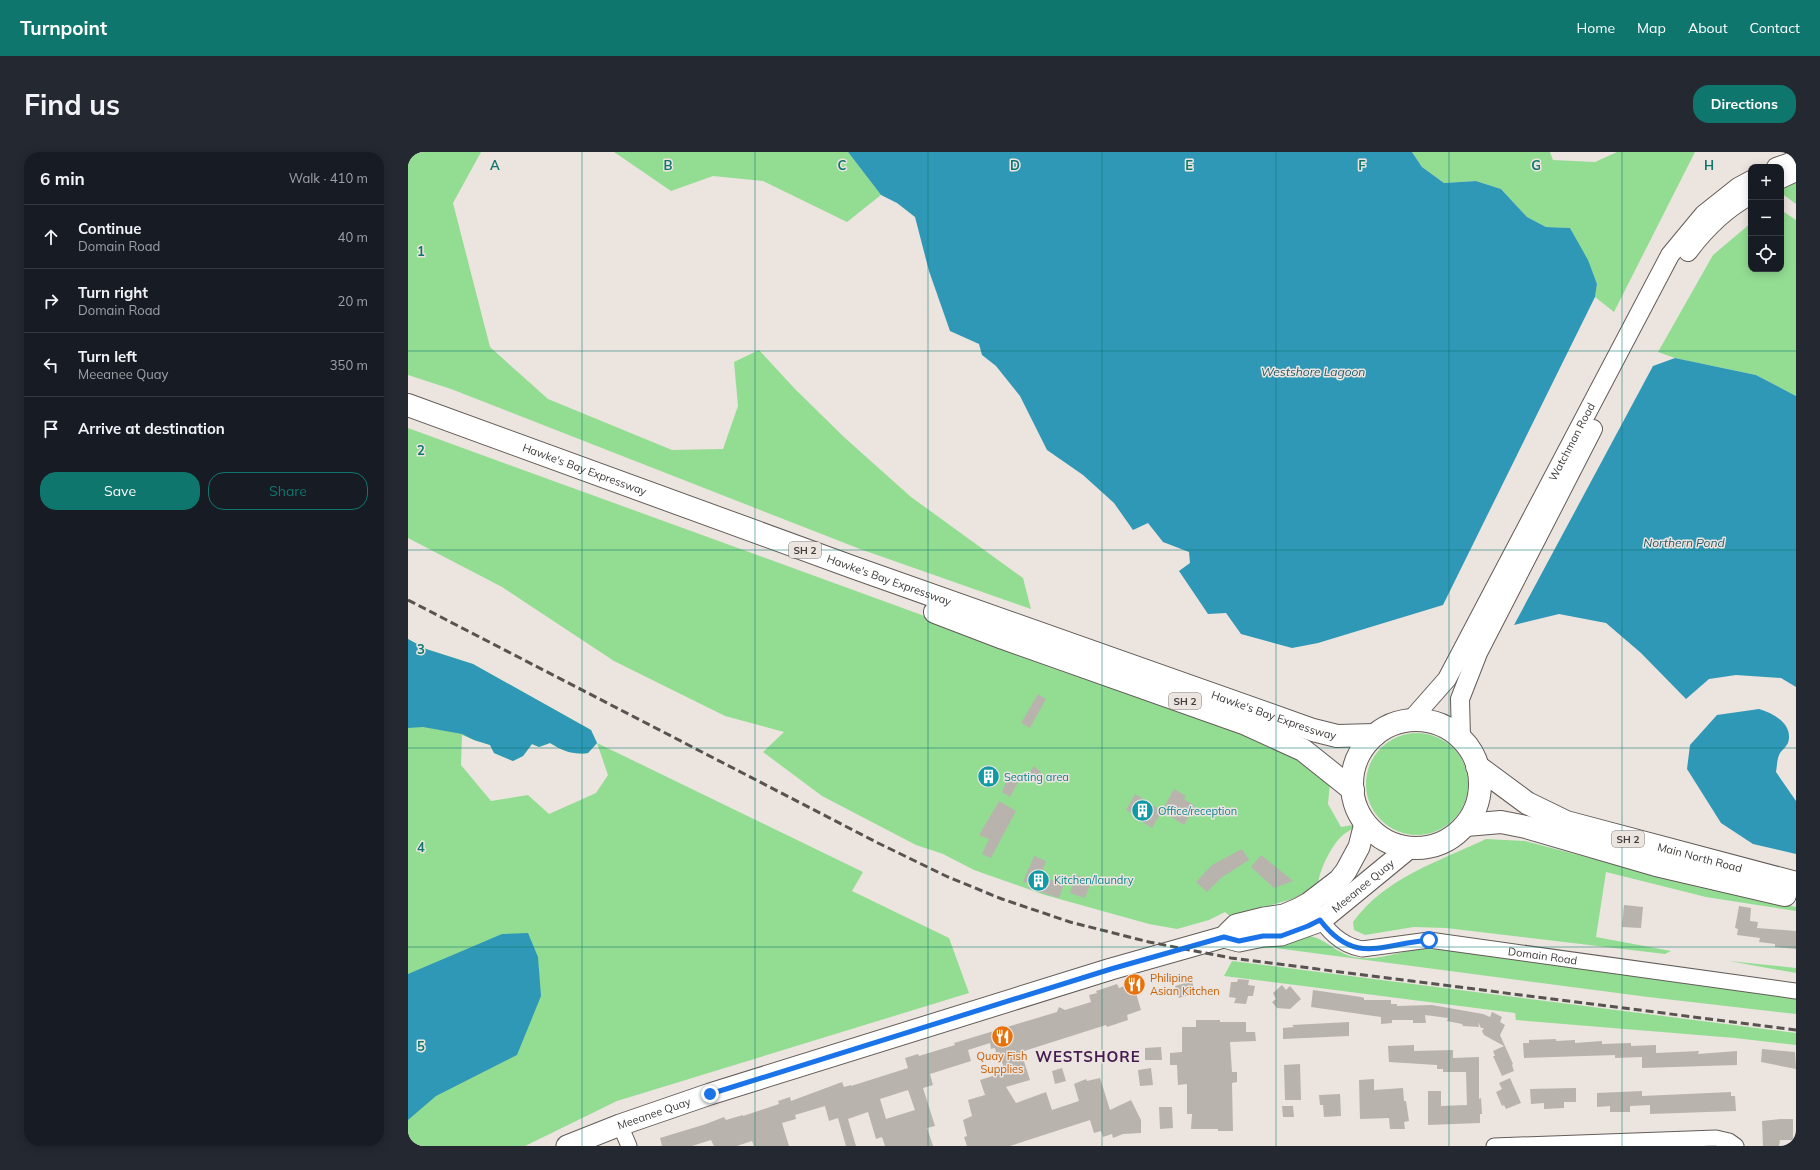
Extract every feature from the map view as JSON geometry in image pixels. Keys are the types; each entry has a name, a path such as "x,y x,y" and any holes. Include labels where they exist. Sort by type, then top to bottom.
{"highway":[{"name":"Hawke's Bay Expressway","path":"408,405 855,568 1313,730 1337,736 1375,735"},
{"name":"Hawke's Bay Expressway","path":"408,417 1003,638 1246,724 1303,750 1353,790"},
{"name":"SH 2","path":"1410,721 1429,721 1446,727 1460,738 1471,751 1478,766 1480,781 1479,797 1474,812 1466,825 1450,839 1430,847 1409,848 1392,844 1377,835 1365,823 1357,807 1353,790 1353,775 1358,760 1365,747 1375,735 1392,726 1410,721"},
{"name":"Main North Road","path":"1478,766 1527,803 1566,822 1796,883"},
{"name":"Main North Road","path":"1466,825 1501,822 1526,827 1656,865 1796,898"}],"main road":[{"name":"Meeanee Quay","path":"567,1146 620,1125 710,1094 1111,969 1224,937 1236,925 1284,915 1308,903 1338,880 1346,871 1359,848 1365,823"},
{"name":"Meeanee Quay","path":"1224,937 1239,941 1263,936 1281,936 1308,926 1320,920 1409,848"}],"street":[{"path":"1784,165 1795,162"},
{"path":"1784,175 1795,162"},
{"name":"Watchman Road","path":"1410,721 1447,679 1670,255 1704,214 1738,187 1748,182"},
{"name":"Watchman Road","path":"1460,738 1460,700 1478,653 1676,268 1694,244 1714,223 1748,196"},
{"name":"Domain Road","path":"1308,903 1320,920 1344,944 1362,949 1429,940 1796,991"},
{"path":"620,1125 629,1146"},
{"path":"1494,1146 1716,1138 1723,1139 1735,1145"}],"green space":[{"path":"408,152 481,152 453,203 490,347 548,399 672,450 723,449 738,406 734,362 759,350 795,389 845,438 911,497 1023,578 1031,609 860,549 451,389 408,375"},
{"path":"614,152 848,152 881,195 847,222 763,181 713,176 671,191"},
{"path":"1412,152 1550,152 1553,160 1595,162 1617,152 1695,152 1614,312 1595,297 1597,284 1587,260 1570,228 1546,227 1527,217 1501,189 1476,181 1444,183 1422,167"},
{"path":"1796,183 1796,204 1784,195 1784,186"},
{"path":"1784,212 1796,220 1796,396 1756,375 1675,358 1658,352 1713,255 1748,226 1748,272 1784,272"},
{"path":"408,428 941,622 1049,667 1244,733 1299,761 1330,782 1328,804 1341,827 1365,823 1345,833 1334,845 1320,873 1318,886 1292,899 1231,917 1225,912 1209,920 1177,929 1149,924 1045,895 974,870 943,854 916,845 822,796 763,752 784,732 725,716 614,661 502,587 408,538"},
{"path":"408,639 426,649 473,664 591,730 597,743 863,872 852,891 949,938 969,993 617,1101 525,1146 408,1146","holes":["462,735 490,745 494,753 513,761 523,756 532,744 539,747 550,743 568,752 588,753 597,743 608,775 596,793 549,814 528,795 491,801 461,765"]},
{"path":"1417,733 1437,737 1453,748 1464,764 1468,784 1464,804 1453,820 1437,831 1417,835 1397,831 1381,820 1370,804 1366,784 1370,764 1381,748 1397,737"},
{"path":"1486,839 1525,841 1658,876 1796,907 1796,911 1706,897 1606,872 1596,937 1671,951 1665,954 1446,928 1414,927 1365,935 1354,930 1353,922 1366,906 1381,893 1414,872"},
{"path":"1308,936 1314,937 1347,955 1354,957 1380,957 1424,949 1442,950 1796,995 1796,1014 1648,997 1275,948 1241,949"},
{"path":"1232,961 1796,1033 1796,1045 1735,1038 1516,1020 1515,1013 1224,976"},
{"path":"1729,961 1796,968 1796,973"}],"water":[{"name":"Westshore Lagoon","path":"848,152 1412,152 1422,167 1444,183 1476,181 1501,189 1527,217 1546,227 1570,228 1588,260 1597,284 1595,297 1443,605 1318,643 1292,648 1241,634 1226,613 1208,614 1179,571 1190,563 1189,552 1163,542 1148,523 1133,530 1114,503 1083,475 1047,450 1020,396 996,366 982,355 979,344 950,331 929,271 915,217 897,203 881,195"},
{"name":"Northern Pond","path":"1675,358 1756,375 1796,396 1796,687 1781,678 1736,675 1709,679 1686,699 1641,653 1606,623 1559,614 1514,625 1653,366"},
{"path":"408,639 426,649 473,664 591,730 597,743 588,753 568,752 550,743 539,747 532,744 523,756 513,761 494,753 490,745 462,734 423,727 408,728"},
{"path":"1759,709 1770,713 1781,720 1788,730 1788,743 1779,755 1776,772 1796,801 1796,854 1753,844 1721,823 1687,769 1690,745 1717,715"},
{"path":"528,933 538,957 541,996 517,1055 436,1096 408,1120 408,974 502,934"}],"building":[{"path":"1038,694 1046,699 1030,728 1021,723"},
{"path":"1034,766 1043,774 1036,783 1027,776"},
{"path":"1010,773 1020,779 1010,797 1002,792"},
{"path":"1174,789 1186,796 1184,799 1195,806 1184,825 1162,811"},
{"name":"Office/reception","path":"1135,794 1162,811 1152,828 1141,821 1142,819 1126,810"},
{"path":"999,801 1016,811 991,858 982,854 989,839 979,835"},
{"path":"1242,849 1249,860 1221,878 1207,892 1196,882 1212,865"},
{"path":"1261,855 1293,881 1274,888 1251,867"},
{"path":"1034,856 1046,861 1041,874 1046,876 1045,878 1064,884 1059,898 1028,888 1030,884 1023,882"},
{"path":"1076,875 1092,880 1085,898 1070,893"},
{"path":"1624,905 1643,907 1641,928 1622,927"},
{"path":"1739,906 1751,908 1750,921 1758,922 1757,928 1796,931 1796,949 1775,947 1775,944 1759,942 1760,938 1737,935 1738,929 1735,928"},
{"path":"1238,979 1249,980 1248,985 1255,986 1253,996 1248,996 1246,1004 1234,1003 1236,998 1229,997 1231,982 1237,982"},
{"path":"1192,981 1195,993 1179,998 1175,986"},
{"path":"1133,983 1141,1010 1127,1015 1128,1020 1107,1027 1106,1025 1021,1052 1030,1080 1006,1087 1016,1103 1046,1092 1052,1110 1079,1101 1074,1084 1086,1079 1087,1081 1100,1078 1110,1110 1131,1100 1141,1120 1141,1133 1123,1134 1113,1138 1112,1134 1103,1137 1101,1131 1094,1133 1090,1120 1010,1146 967,1146 964,1137 967,1136 963,1120 972,1116 968,1100 985,1095 980,1080 1005,1072 999,1052 996,1053 995,1048 991,1049 990,1043 968,1050 971,1061 930,1074 933,1085 923,1088 935,1126 927,1128 933,1146 885,1146 882,1137 876,1139 868,1112 848,1119 856,1146 846,1146 838,1118 829,1121 825,1106 795,1115 796,1119 782,1123 789,1146 754,1146 752,1141 737,1146 714,1146 711,1140 692,1146 662,1146 660,1138 724,1117 726,1120 743,1116 779,1104 778,1101 790,1097 791,1101 842,1082 844,1087 851,1086 908,1068 905,1058 918,1054 919,1056 955,1045 954,1043 1057,1012 1059,1007 1065,1010 1091,1002 1089,995 1097,993 1096,991 1117,984 1119,988","holes":["908,1090 915,1110 886,1119 880,1099"]},
{"path":"1282,985 1286,990 1290,986 1301,999 1290,1009 1277,1008 1272,1002 1276,999 1273,993"},
{"path":"1313,990 1361,997 1364,998 1364,1000 1391,1000 1391,1004 1397,1004 1397,1006 1432,1005 1483,1014 1490,1017 1492,1012 1502,1017 1500,1022 1505,1025 1500,1035 1513,1064 1514,1071 1502,1076 1493,1056 1495,1056 1493,1051 1504,1046 1484,1035 1482,1031 1484,1028 1481,1028 1478,1022 1479,1027 1463,1026 1462,1024 1447,1021 1448,1018 1425,1015 1426,1023 1413,1023 1413,1020 1392,1020 1392,1023 1381,1024 1381,1017 1311,1007"},
{"path":"1196,1020 1246,1022 1246,1032 1255,1032 1256,1041 1230,1042 1232,1072 1237,1072 1237,1082 1232,1083 1233,1131 1218,1131 1218,1129 1191,1129 1192,1114 1187,1114 1187,1084 1178,1085 1177,1065 1170,1065 1170,1053 1182,1052 1182,1027 1196,1027"},
{"path":"1349,1022 1349,1036 1283,1039 1283,1028 1294,1027 1292,1025"},
{"path":"1556,1039 1556,1041 1575,1040 1575,1043 1602,1041 1602,1044 1631,1043 1631,1046 1656,1045 1656,1053 1699,1051 1698,1054 1737,1051 1737,1065 1642,1068 1642,1057 1615,1058 1615,1055 1524,1058 1523,1043 1529,1043 1529,1040"},
{"path":"1414,1045 1414,1051 1453,1050 1453,1058 1479,1057 1479,1099 1481,1098 1482,1114 1480,1114 1480,1123 1428,1125 1428,1091 1441,1091 1441,1106 1467,1105 1466,1072 1443,1072 1443,1069 1437,1069 1437,1065 1389,1062 1388,1046"},
{"path":"1161,1047 1162,1060 1145,1060 1145,1048"},
{"path":"1762,1049 1795,1052 1796,1069 1761,1062"},
{"path":"1300,1064 1301,1100 1285,1100 1284,1065"},
{"path":"1062,1068 1066,1081 1055,1084 1052,1071"},
{"path":"1151,1068 1153,1085 1140,1086 1138,1070"},
{"path":"1510,1078 1521,1103 1506,1109 1504,1105 1502,1106 1496,1092 1502,1089 1499,1083"},
{"path":"1374,1079 1374,1090 1403,1088 1404,1101 1406,1101 1409,1121 1404,1122 1405,1129 1390,1129 1389,1118 1360,1119 1359,1080"},
{"path":"1576,1088 1576,1102 1564,1102 1564,1108 1544,1109 1544,1103 1531,1104 1530,1089"},
{"path":"1642,1091 1642,1096 1731,1092 1731,1096 1735,1096 1736,1111 1650,1114 1650,1105 1630,1106 1630,1112 1610,1112 1610,1106 1597,1107 1597,1093"},
{"path":"1340,1094 1341,1116 1324,1117 1323,1105 1320,1105 1319,1095"},
{"path":"1282,1106 1293,1106 1294,1117 1283,1117"},
{"path":"1159,1107 1172,1107 1173,1128 1160,1129"},
{"path":"1793,1119 1793,1140 1780,1140 1779,1146 1763,1146 1762,1121"}],"railway":[{"path":"408,600 878,843 948,877 1002,899 1070,922 1149,942 1231,958 1796,1030"}],"place":[{"name":"Seating area","path":"989,777"},
{"name":"Office/reception","path":"1142,811"},
{"name":"Kitchen/laundry","path":"1038,880"},
{"name":"Philipine Asian Kitchen","path":"1134,984"},
{"name":"Quay Fish Supplies","path":"1002,1036"}],"district":[{"name":"WESTSHORE","path":"1088,1056"}],"route":[{"path":"710,1094 1111,969 1224,937 1239,941 1263,936 1281,936 1320,920 1323,925 1344,944 1362,949 1372,949 1429,940"}]}
